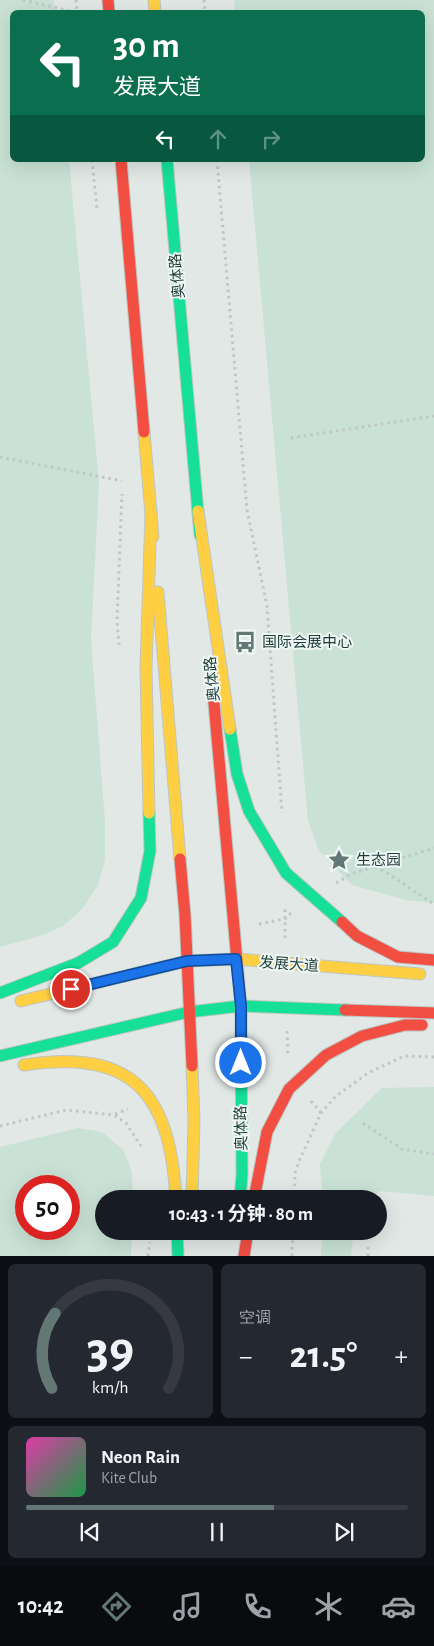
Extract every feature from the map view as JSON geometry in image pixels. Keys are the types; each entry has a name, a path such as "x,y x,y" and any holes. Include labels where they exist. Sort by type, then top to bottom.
{"main road":[{"path":"122,162 184,905 194,1120 192,1190"},
{"name":"奥体路","path":"167,162 241,1006 241,1190"},
{"path":"198,511 237,774 249,811 286,872 357,936 398,956 434,960"},
{"path":"0,993 78,963 112,942 141,898 150,851 146,667 151,513"},
{"name":"发展大道","path":"10,1004 187,961 236,959 434,975"},
{"path":"0,1056 190,1012 241,1006 434,1013"},
{"path":"256,1190 267,1132 289,1089 326,1055 362,1036 405,1025 434,1026"},
{"path":"10,1067 49,1061 88,1062 121,1074 138,1084 151,1100 166,1132 176,1176 176,1190"},
{"path":"177,1240 178,1256"},
{"path":"236,1256 237,1240"},
{"path":"244,1256 247,1240"}],"path":[{"path":"23,0 66,10"},
{"path":"92,162 98,218"},
{"path":"217,162 247,510 267,606 282,817"},
{"path":"290,438 434,416"},
{"path":"0,457 122,481"},
{"path":"120,650 117,621 122,472"},
{"path":"318,901 338,880 350,874 434,848"},
{"path":"374,867 387,873 434,904"},
{"path":"285,932 286,872"},
{"path":"294,1190 295,1173 300,1158 322,1113 335,1097 368,1072 404,1056 434,1056"},
{"path":"0,1126 66,1110 114,1115 126,1124 144,1151"},
{"path":"362,1123 402,1149 434,1154"},
{"path":"292,1256 293,1240"},
{"path":"368,1246 368,1256"}],"green space":[{"path":"0,0 54,0 55,10 10,10 10,162 69,162 99,483 91,640 105,822 105,860 98,885 82,909 63,926 40,936 0,947"},
{"path":"234,0 434,0 434,903 406,900 352,885 319,851 308,821 249,162 425,162 425,10 235,10"},
{"path":"434,1087 434,1196 387,1192 387,1190 322,1190 320,1164 336,1133 382,1088"},
{"path":"78,1128 102,1132 123,1150 130,1166 133,1190 95,1190 95,1240 132,1240 131,1256 0,1256 0,1147"},
{"path":"322,1240 353,1240 351,1256 321,1256"}],"traffic: fast":[{"path":"167,162 200,535"},
{"path":"230,729 237,774 249,811 286,873 342,922"},
{"path":"0,993 78,963 113,942 141,898 150,851 149,813"},
{"path":"0,1056 189,1012 241,1006 345,1010"},
{"path":"241,1040 241,1190"},
{"path":"177,1240 178,1256"}],"traffic: slow":[{"path":"154,0 155,10"},
{"path":"144,432 153,537"},
{"path":"198,511 230,729"},
{"path":"149,813 146,667 151,513"},
{"path":"158,592 180,859"},
{"path":"21,1001 187,961 236,959 420,974"},
{"path":"24,1065 62,1062 93,1064 119,1072 139,1086 154,1106 165,1131 172,1162 175,1190"},
{"path":"192,1066 194,1120 192,1190"}],"traffic: jam":[{"path":"108,0 109,10"},
{"path":"121,162 144,432"},
{"path":"213,692 241,1006 241,1040"},
{"path":"180,859 185,915 192,1066"},
{"path":"342,922 357,936 398,957 434,960"},
{"path":"345,1010 434,1013"},
{"path":"256,1190 267,1132 289,1089 326,1055 362,1036 405,1025 422,1025"},
{"path":"244,1256 247,1240"}],"place":[{"name":"国际会展中心","path":"245,642"},
{"name":"生态园","path":"339,860"}],"route":[{"path":"71,989 187,961 236,959 241,1006 241,1063"}]}
